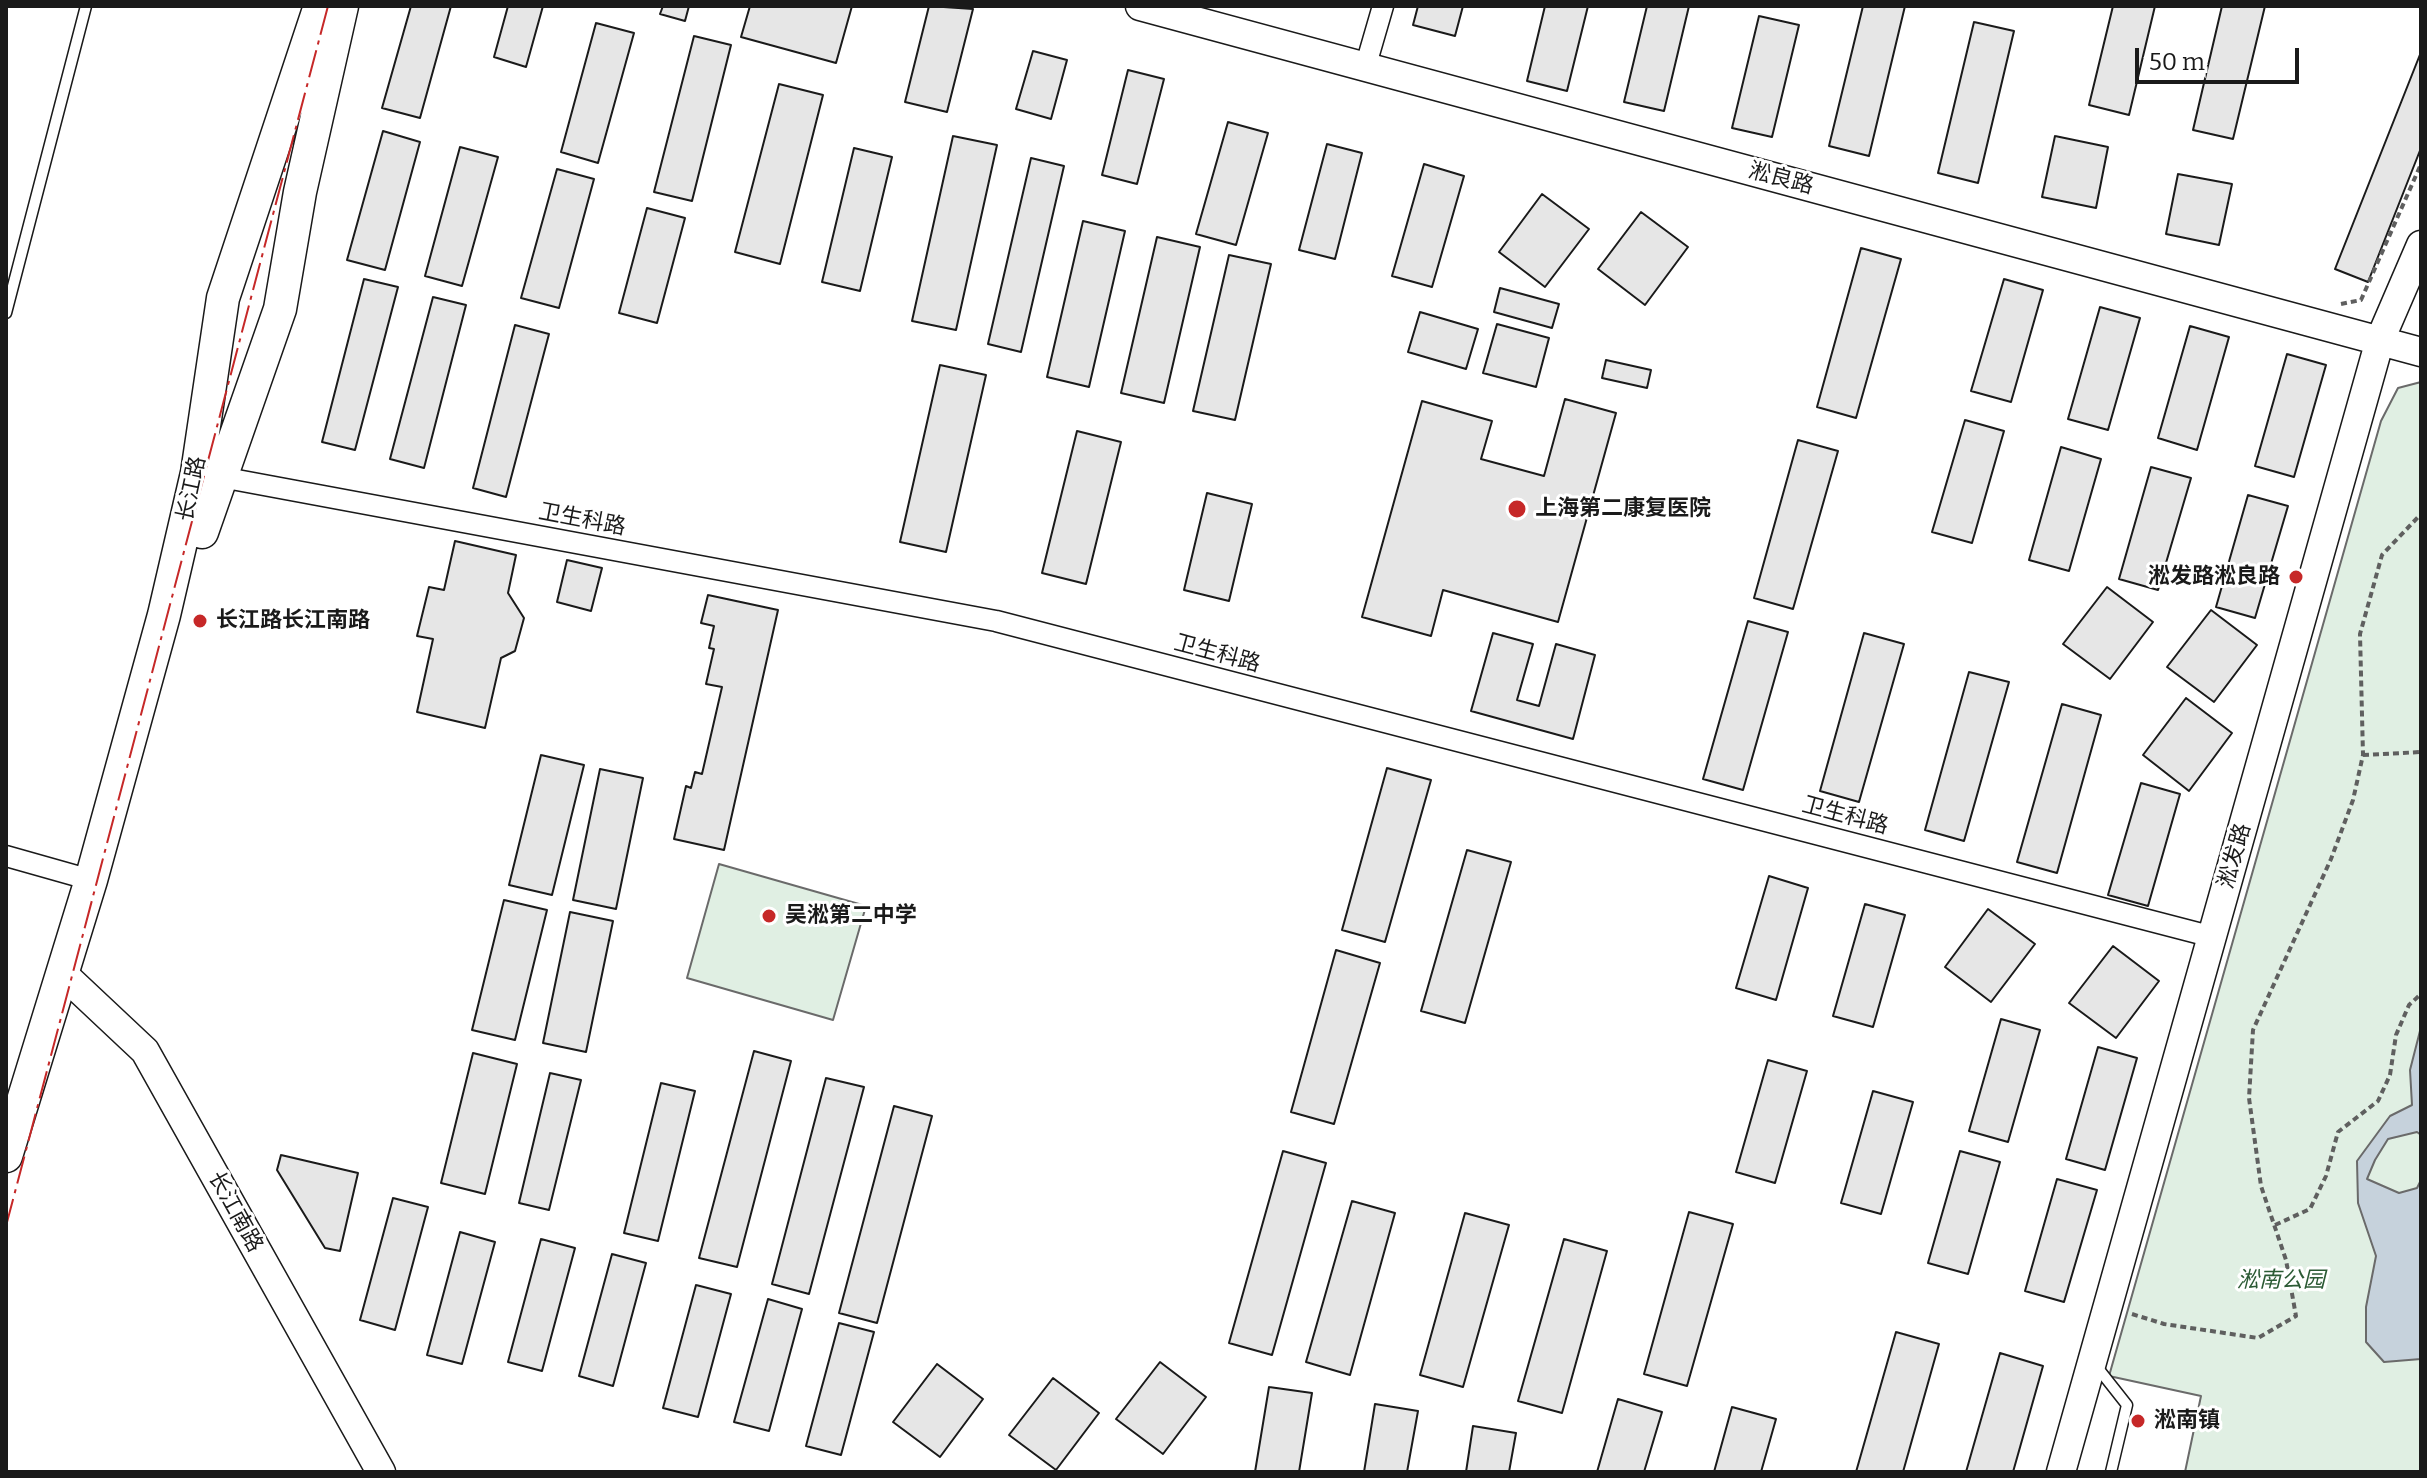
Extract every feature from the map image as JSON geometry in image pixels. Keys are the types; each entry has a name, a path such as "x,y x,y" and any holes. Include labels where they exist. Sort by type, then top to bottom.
{"main road":[{"name":"长江路","path":"209,475 223,298 320,6"},
{"path":"6,1156 91,880 164,615 196,548 209,475 280,309 300,192 342,6"}],"street":[{"name":"淞良路","path":"1140,6 2421,352"},
{"path":"1365,68 1383,6"},
{"name":"淞发路","path":"2061,1472 2380,340 2421,245"},
{"name":"卫生科路","path":"209,475 996,621 2213,937"},
{"path":"6,856 91,880"},
{"name":"长江南路","path":"62,973 145,1051 381,1472"}],"lane":[{"path":"6,313 86,6"},
{"path":"2093,1362 2127,1405 2111,1472"}],"path":[{"path":"2330,327 2336,305 2361,300 2421,164"},
{"path":"2109,1307 2164,1324 2258,1338 2296,1316 2286,1260 2261,1186 2249,1098 2253,1030 2331,859 2353,800 2363,755 2360,634 2382,555 2421,514"},
{"path":"2363,755 2421,752"},
{"path":"2275,1225 2310,1209 2326,1176 2338,1132 2378,1101 2390,1075 2396,1035 2409,1005 2421,994"}],"green space":[{"name":"淞南公园","path":"2421,382 2421,1472 2185,1472 2201,1396 2109,1376 2381,421 2398,388"},
{"path":"719,864 866,906 833,1020 687,978"}],"shaded area":[{"path":"2421,1027 2421,1135 2417,1132 2388,1139 2367,1179 2399,1193 2417,1188 2421,1180 2421,1359 2384,1362 2366,1342 2366,1307 2376,1256 2358,1203 2357,1161 2390,1116 2412,1105 2410,1070"}],"building":[{"path":"411,6 451,6 420,118 382,108"},
{"path":"508,6 543,6 526,67 494,57"},
{"path":"663,6 689,6 685,21 660,14"},
{"path":"750,6 852,6 836,63 741,37"},
{"path":"929,6 973,9 947,112 905,102"},
{"path":"1418,6 1463,6 1455,36 1413,25"},
{"path":"1545,6 1588,6 1567,91 1527,81"},
{"path":"1647,6 1689,6 1664,111 1624,102"},
{"path":"1863,6 1905,6 1869,156 1829,146"},
{"path":"2113,6 2155,6 2129,115 2089,105"},
{"path":"2222,6 2265,6 2233,139 2193,130"},
{"path":"1759,16 1799,25 1772,137 1732,128"},
{"path":"1974,22 2014,31 1978,183 1938,173"},
{"path":"596,23 634,33 598,163 561,152"},
{"path":"694,36 731,45 692,201 654,192"},
{"path":"1033,51 1067,60 1051,119 1016,109"},
{"path":"2421,52 2421,148 2368,282 2335,269"},
{"path":"1128,70 1164,79 1137,184 1102,175"},
{"path":"779,84 823,95 780,264 735,252"},
{"path":"1228,122 1268,133 1236,245 1196,234"},
{"path":"383,131 420,142 385,270 347,260"},
{"path":"953,136 997,145 956,330 912,321"},
{"path":"2055,136 2108,147 2096,208 2042,197"},
{"path":"1327,144 1362,153 1335,259 1299,250"},
{"path":"460,147 498,157 462,286 425,276"},
{"path":"854,148 892,157 860,291 822,282"},
{"path":"1031,158 1064,166 1021,352 988,344"},
{"path":"1424,164 1464,176 1432,287 1392,276"},
{"path":"557,169 594,179 559,308 521,298"},
{"path":"2178,174 2232,184 2219,245 2166,234"},
{"path":"1542,194 1589,229 1545,287 1499,252"},
{"path":"647,208 685,218 657,323 619,313"},
{"path":"1641,212 1688,247 1645,305 1598,269"},
{"path":"1083,221 1125,231 1089,387 1047,377"},
{"path":"1157,237 1200,247 1164,403 1121,393"},
{"path":"1861,248 1901,259 1856,418 1817,407"},
{"path":"1229,255 1271,264 1235,420 1193,411"},
{"path":"364,279 398,287 355,450 322,442"},
{"path":"2004,279 2043,290 2011,402 1971,391"},
{"path":"1500,288 1559,304 1552,328 1494,312"},
{"path":"433,297 466,305 424,468 390,459"},
{"path":"2100,307 2140,318 2108,430 2068,419"},
{"path":"1420,312 1478,329 1466,369 1408,352"},
{"path":"1497,324 1549,338 1536,387 1483,373"},
{"path":"515,325 549,334 506,497 473,488"},
{"path":"2190,326 2229,337 2197,450 2158,438"},
{"path":"2287,354 2326,365 2294,477 2255,466"},
{"path":"1606,360 1651,370 1647,388 1602,378"},
{"path":"940,365 986,375 946,552 900,542"},
{"path":"1565,399 1616,413 1558,622 1443,590 1431,636 1362,617 1422,401 1492,421 1481,459 1544,476"},
{"path":"1965,420 2004,431 1972,543 1932,532"},
{"path":"1077,431 1121,442 1086,584 1042,573"},
{"path":"1798,440 1838,451 1793,609 1754,598"},
{"path":"2061,447 2101,459 2069,571 2029,560"},
{"path":"2151,467 2191,478 2158,590 2119,579"},
{"path":"1207,493 1252,504 1229,601 1184,590"},
{"path":"2248,495 2288,506 2255,618 2216,607"},
{"path":"455,541 516,555 508,593 524,618 515,651 501,658 485,728 417,712 433,639 417,636 429,587 444,590"},
{"path":"567,560 602,568 591,611 557,602"},
{"path":"2107,587 2153,622 2110,679 2063,644"},
{"path":"708,595 778,610 724,850 674,839 686,786 691,788 695,772 702,774 722,687 706,684 714,649 709,648 714,626 701,623"},
{"path":"2211,610 2257,645 2214,702 2167,667"},
{"path":"1748,621 1788,632 1743,790 1703,779"},
{"path":"1493,633 1533,644 1517,700 1539,706 1556,644 1595,655 1573,739 1471,711"},
{"path":"1864,633 1904,644 1859,802 1820,791"},
{"path":"1969,672 2009,682 1964,841 1925,830"},
{"path":"2186,698 2232,733 2189,791 2143,755"},
{"path":"2062,704 2101,715 2057,873 2017,862"},
{"path":"541,755 584,765 552,895 509,885"},
{"path":"1387,768 1431,780 1385,942 1342,930"},
{"path":"600,769 643,778 616,909 573,900"},
{"path":"2141,783 2180,794 2148,906 2108,895"},
{"path":"1467,850 1511,862 1465,1023 1421,1011"},
{"path":"1769,876 1808,888 1776,1000 1736,988"},
{"path":"504,900 547,910 515,1040 472,1030"},
{"path":"1865,904 1905,915 1873,1027 1833,1016"},
{"path":"1988,909 2035,944 1991,1002 1945,967"},
{"path":"570,912 613,921 586,1052 543,1043"},
{"path":"2113,946 2159,981 2116,1038 2069,1003"},
{"path":"1336,950 1380,963 1334,1124 1291,1112"},
{"path":"2001,1019 2040,1030 2008,1142 1969,1131"},
{"path":"2098,1047 2137,1058 2105,1170 2066,1159"},
{"path":"754,1051 791,1061 737,1267 699,1258"},
{"path":"473,1053 517,1064 485,1194 441,1183"},
{"path":"1768,1060 1807,1071 1775,1183 1736,1172"},
{"path":"550,1073 581,1080 549,1210 519,1203"},
{"path":"826,1078 864,1087 809,1294 772,1284"},
{"path":"661,1083 695,1091 658,1241 624,1233"},
{"path":"1873,1091 1913,1102 1881,1214 1841,1203"},
{"path":"894,1106 932,1116 877,1323 839,1313"},
{"path":"1283,1151 1326,1163 1272,1355 1229,1343"},
{"path":"1960,1151 2000,1162 1968,1274 1928,1263"},
{"path":"281,1155 358,1173 340,1251 325,1248 277,1170"},
{"path":"2057,1179 2097,1190 2064,1302 2025,1291"},
{"path":"393,1198 428,1207 395,1330 360,1320"},
{"path":"1352,1201 1395,1213 1350,1375 1306,1362"},
{"path":"1689,1212 1733,1224 1687,1386 1644,1374"},
{"path":"1465,1213 1509,1225 1463,1387 1420,1375"},
{"path":"460,1232 495,1242 462,1364 427,1355"},
{"path":"541,1239 575,1248 542,1371 508,1362"},
{"path":"1564,1239 1607,1251 1562,1413 1518,1401"},
{"path":"612,1254 646,1263 613,1386 579,1376"},
{"path":"696,1285 731,1294 698,1417 663,1408"},
{"path":"768,1299 802,1309 769,1431 734,1422"},
{"path":"839,1323 874,1332 841,1455 806,1446"},
{"path":"1896,1332 1939,1344 1903,1472 1856,1472"},
{"path":"2000,1353 2043,1366 2013,1472 1966,1472"},
{"path":"1160,1362 1206,1397 1163,1454 1116,1419"},
{"path":"937,1364 983,1399 940,1457 893,1422"},
{"path":"1053,1378 1099,1413 1056,1470 1009,1435"},
{"path":"1269,1387 1312,1393 1299,1472 1255,1472"},
{"path":"1618,1399 1662,1412 1644,1472 1597,1472"},
{"path":"1375,1404 1418,1411 1407,1472 1364,1472"},
{"path":"1732,1407 1776,1419 1761,1472 1714,1472"},
{"path":"1473,1426 1516,1433 1509,1472 1466,1472"}],"power":[{"path":"6,1226 328,6"}],"place":[{"name":"上海第二康复医院","path":"1517,509"},
{"name":"淞发路淞良路","path":"2296,577"},
{"name":"长江路长江南路","path":"200,621"},
{"name":"吴淞第二中学","path":"769,916"},
{"name":"淞南镇","path":"2138,1421"}]}
